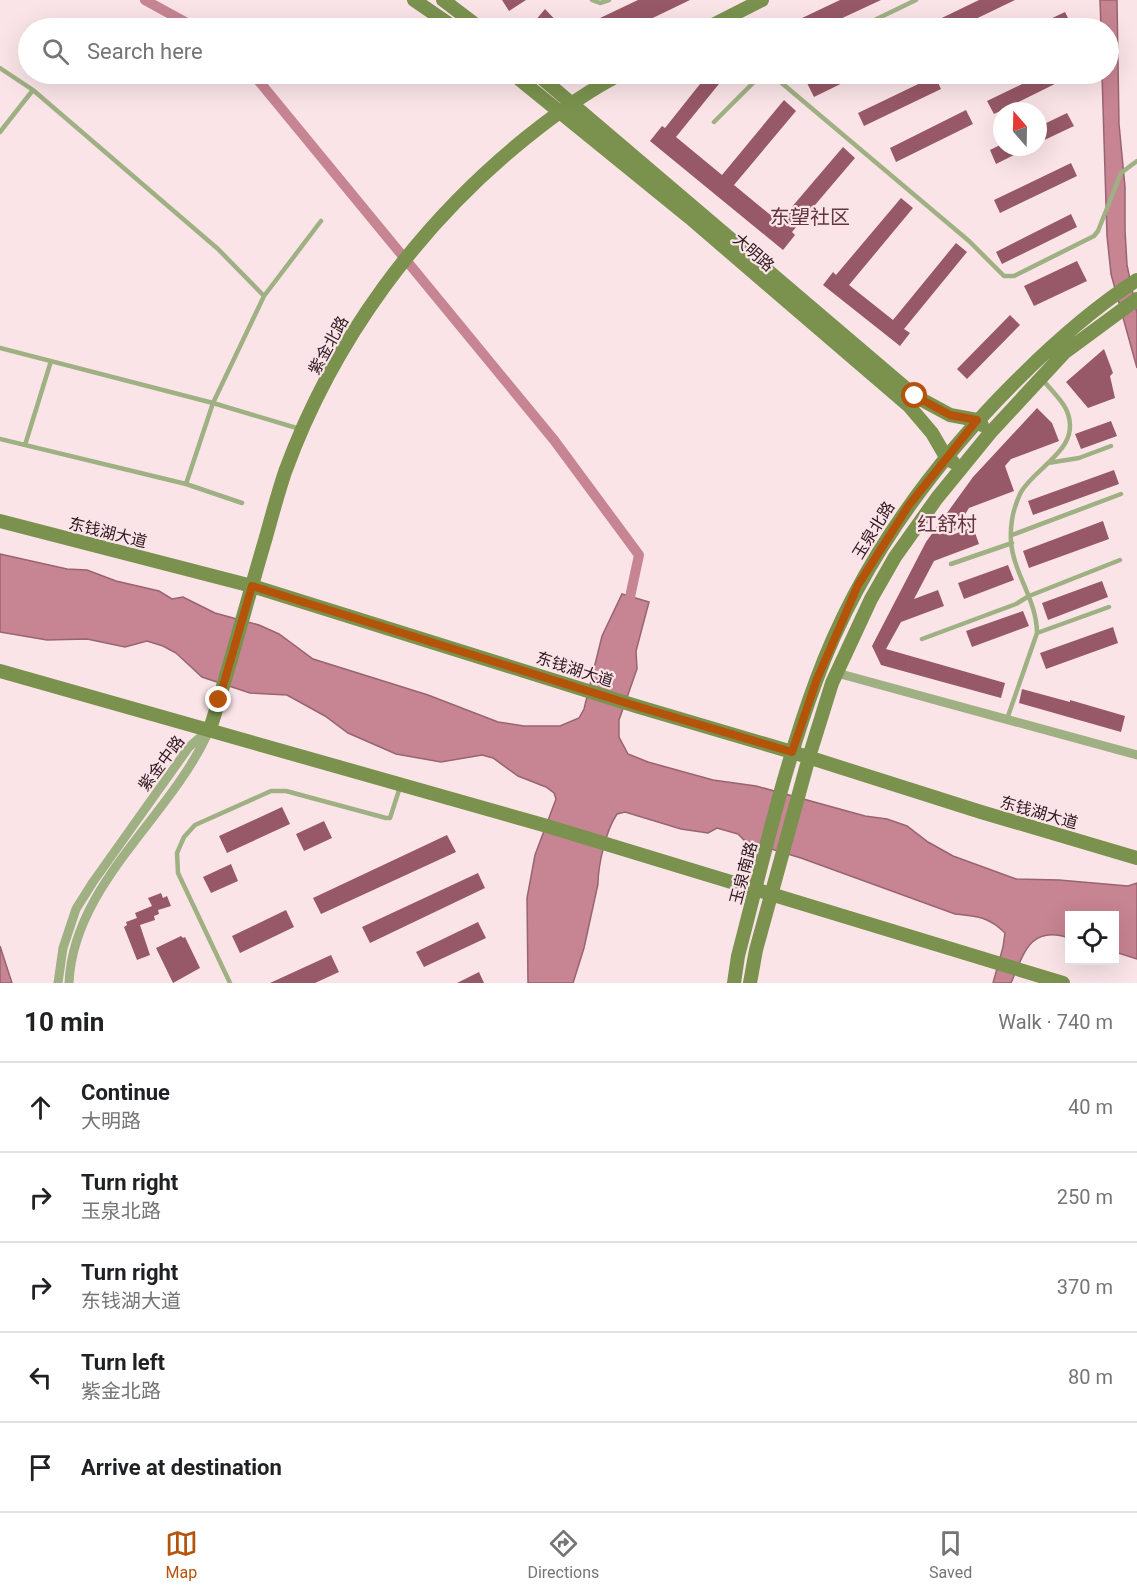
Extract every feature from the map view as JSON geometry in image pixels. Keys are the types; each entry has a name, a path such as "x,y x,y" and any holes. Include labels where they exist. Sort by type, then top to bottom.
{"street":[{"path":"414,0 440,18"},
{"path":"443,0 467,18"},
{"path":"727,18 762,0"},
{"name":"大明路","path":"526,84 689,217 909,406 932,433 946,457 961,468"},
{"name":"大明路","path":"549,84 915,396 950,415 977,420"},
{"name":"紫金北路","path":"210,729 285,472 303,430 348,341 393,275 427,232 472,185 507,153 571,102 603,84"},
{"name":"玉泉北路","path":"787,772 817,679 858,585 909,505 977,420 1048,349 1113,296 1137,280"},
{"name":"玉泉北路","path":"803,779 808,757 837,673 871,599 895,557 937,498 990,433 1065,352 1137,299"},
{"path":"977,420 990,433"},
{"name":"东钱湖大道","path":"0,521 252,586 636,706 1137,858"},
{"path":"0,671 547,826 1063,983"},
{"path":"837,673 1137,756"},
{"name":"紫金中路","path":"58,983 63,948 76,909 189,747 210,729"},
{"name":"紫金中路","path":"69,983 76,940 87,912 198,755 210,729"},
{"name":"玉泉南路","path":"734,983 738,956 787,772"},
{"name":"玉泉南路","path":"750,983 756,950 803,779"}],"lane":[{"path":"592,0 600,3 609,0"},
{"path":"879,18 916,0"},
{"path":"0,68 18,80"},
{"path":"24,84 218,249 264,296"},
{"path":"714,122 753,84"},
{"path":"783,84 969,241 1004,276 1014,276 1094,236 1121,173 1137,161"},
{"path":"0,132 33,90"},
{"path":"186,484 213,403 264,296 321,221"},
{"path":"0,348 213,403 303,430"},
{"path":"25,446 51,361"},
{"path":"1007,720 1037,633 1037,618 1012,543 1014,507 1022,489 1059,453 1067,439 1070,424 1065,408 1041,378"},
{"path":"0,439 186,484 242,503"},
{"path":"1048,463 1079,458 1111,446"},
{"path":"1012,535 1121,494"},
{"path":"951,564 1012,543"},
{"path":"922,639 1016,604 1029,596 1120,560"},
{"path":"1037,633 1109,607"},
{"path":"230,983 178,873 177,853 184,837 195,825 271,791 286,791 390,818 401,784"}],"shaded area":[{"path":"1100,0 1117,0 1117,18 1101,18"},
{"path":"1102,84 1118,84 1127,265 1137,313 1137,368 1111,274 1107,236"},
{"path":"0,554 67,569 87,570 116,581 159,591 172,599 183,597 215,613 259,625 279,634 313,659 428,695 498,722 524,726 560,726 579,718 584,709 602,636 622,594 649,602 636,651 637,669 619,720 619,737 628,754 648,762 713,780 756,786 865,816 887,819 907,826 928,842 953,856 1016,879 1128,886 1137,883 1137,959 1119,953 1119,911 1065,911 1065,937 1045,935 1037,939 1025,952 1011,983 993,983 1005,933 988,920 955,914 801,858 745,841 738,834 717,828 708,833 681,829 625,812 617,814 606,838 584,948 573,983 528,983 527,898 535,855 556,799 554,793 546,787 518,776 493,758 482,755 441,762 396,754 348,733 325,716 287,695 250,693 202,677 176,653 147,641 125,647 87,639 47,640 0,632"},
{"path":"0,946 12,983 0,983"}],"building":[{"path":"502,0 526,0 509,11"},
{"path":"638,0 690,0 653,18 600,18"},
{"path":"840,0 881,0 842,18 802,18"},
{"path":"979,0 1015,0 978,18 942,18"},
{"path":"545,9 554,18 537,18"},
{"path":"1065,12 1068,18 1052,18"},
{"path":"700,84 719,84 676,137 722,175 784,100 796,111 734,185 779,222 843,147 855,158 792,232 795,235 783,250 650,141 662,126 665,128"},
{"path":"808,84 841,84 814,97"},
{"path":"918,84 939,84 941,89 864,126 858,113"},
{"path":"1022,84 1055,84 1018,102 993,102 993,112 987,101"},
{"path":"966,110 973,124 896,162 890,148"},
{"path":"1067,113 1074,126 1047,139 1047,123"},
{"path":"993,148 993,156 1012,156 996,164 990,150"},
{"path":"1071,163 1077,176 1000,213 994,200"},
{"path":"901,198 913,208 849,285 893,320 956,243 967,252 904,329 910,333 900,346 823,285 833,272 836,275"},
{"path":"1071,214 1077,227 1002,264 996,252"},
{"path":"1077,261 1087,281 1034,306 1024,286"},
{"path":"1010,315 1020,325 967,379 957,369"},
{"path":"1104,349 1113,373 1110,376 1115,398 1088,408 1066,382"},
{"path":"1037,408 1052,423 1059,441 1011,459 1005,466 1014,491 969,508 952,535 973,527 979,544 934,561 914,599 938,590 944,606 901,622 886,649 1005,683 1001,698 881,665 872,646 926,542 973,477"},
{"path":"1111,421 1117,436 1081,449 1075,434"},
{"path":"1114,470 1119,484 1033,515 1028,501"},
{"path":"1103,521 1109,539 1029,568 1023,551"},
{"path":"1008,565 1014,580 964,599 958,583"},
{"path":"1102,581 1108,597 1048,620 1042,603"},
{"path":"1023,611 1029,626 972,647 966,631"},
{"path":"1113,627 1118,643 1046,669 1040,653"},
{"path":"1022,689 1125,716 1121,732 1019,703"},
{"path":"282,807 290,824 227,853 219,836"},
{"path":"324,821 332,838 304,851 296,834"},
{"path":"447,835 456,852 321,914 313,898"},
{"path":"231,864 238,881 211,893 203,877"},
{"path":"478,873 485,888 370,943 362,927"},
{"path":"161,893 163,898 167,896 171,906 158,910 159,914 154,916 155,920 140,925 150,955 137,960 124,927 127,925 126,922 137,918 135,913 152,906 148,898"},
{"path":"286,910 294,927 240,953 232,936"},
{"path":"478,922 486,938 424,967 416,952"},
{"path":"181,936 185,937 200,968 173,983 156,948"},
{"path":"331,955 339,972 315,983 270,983"},
{"path":"479,972 484,983 457,983"}],"waterway":[{"path":"145,0 178,18"},
{"path":"261,84 554,440 639,555 627,611"}],"district":[{"name":"东望社区","path":"810,217"},
{"name":"红舒村","path":"947,524"}],"route":[{"path":"219,700 252,586 636,706 792,752 817,679 858,585 909,505 977,420 950,415 915,396"}]}
